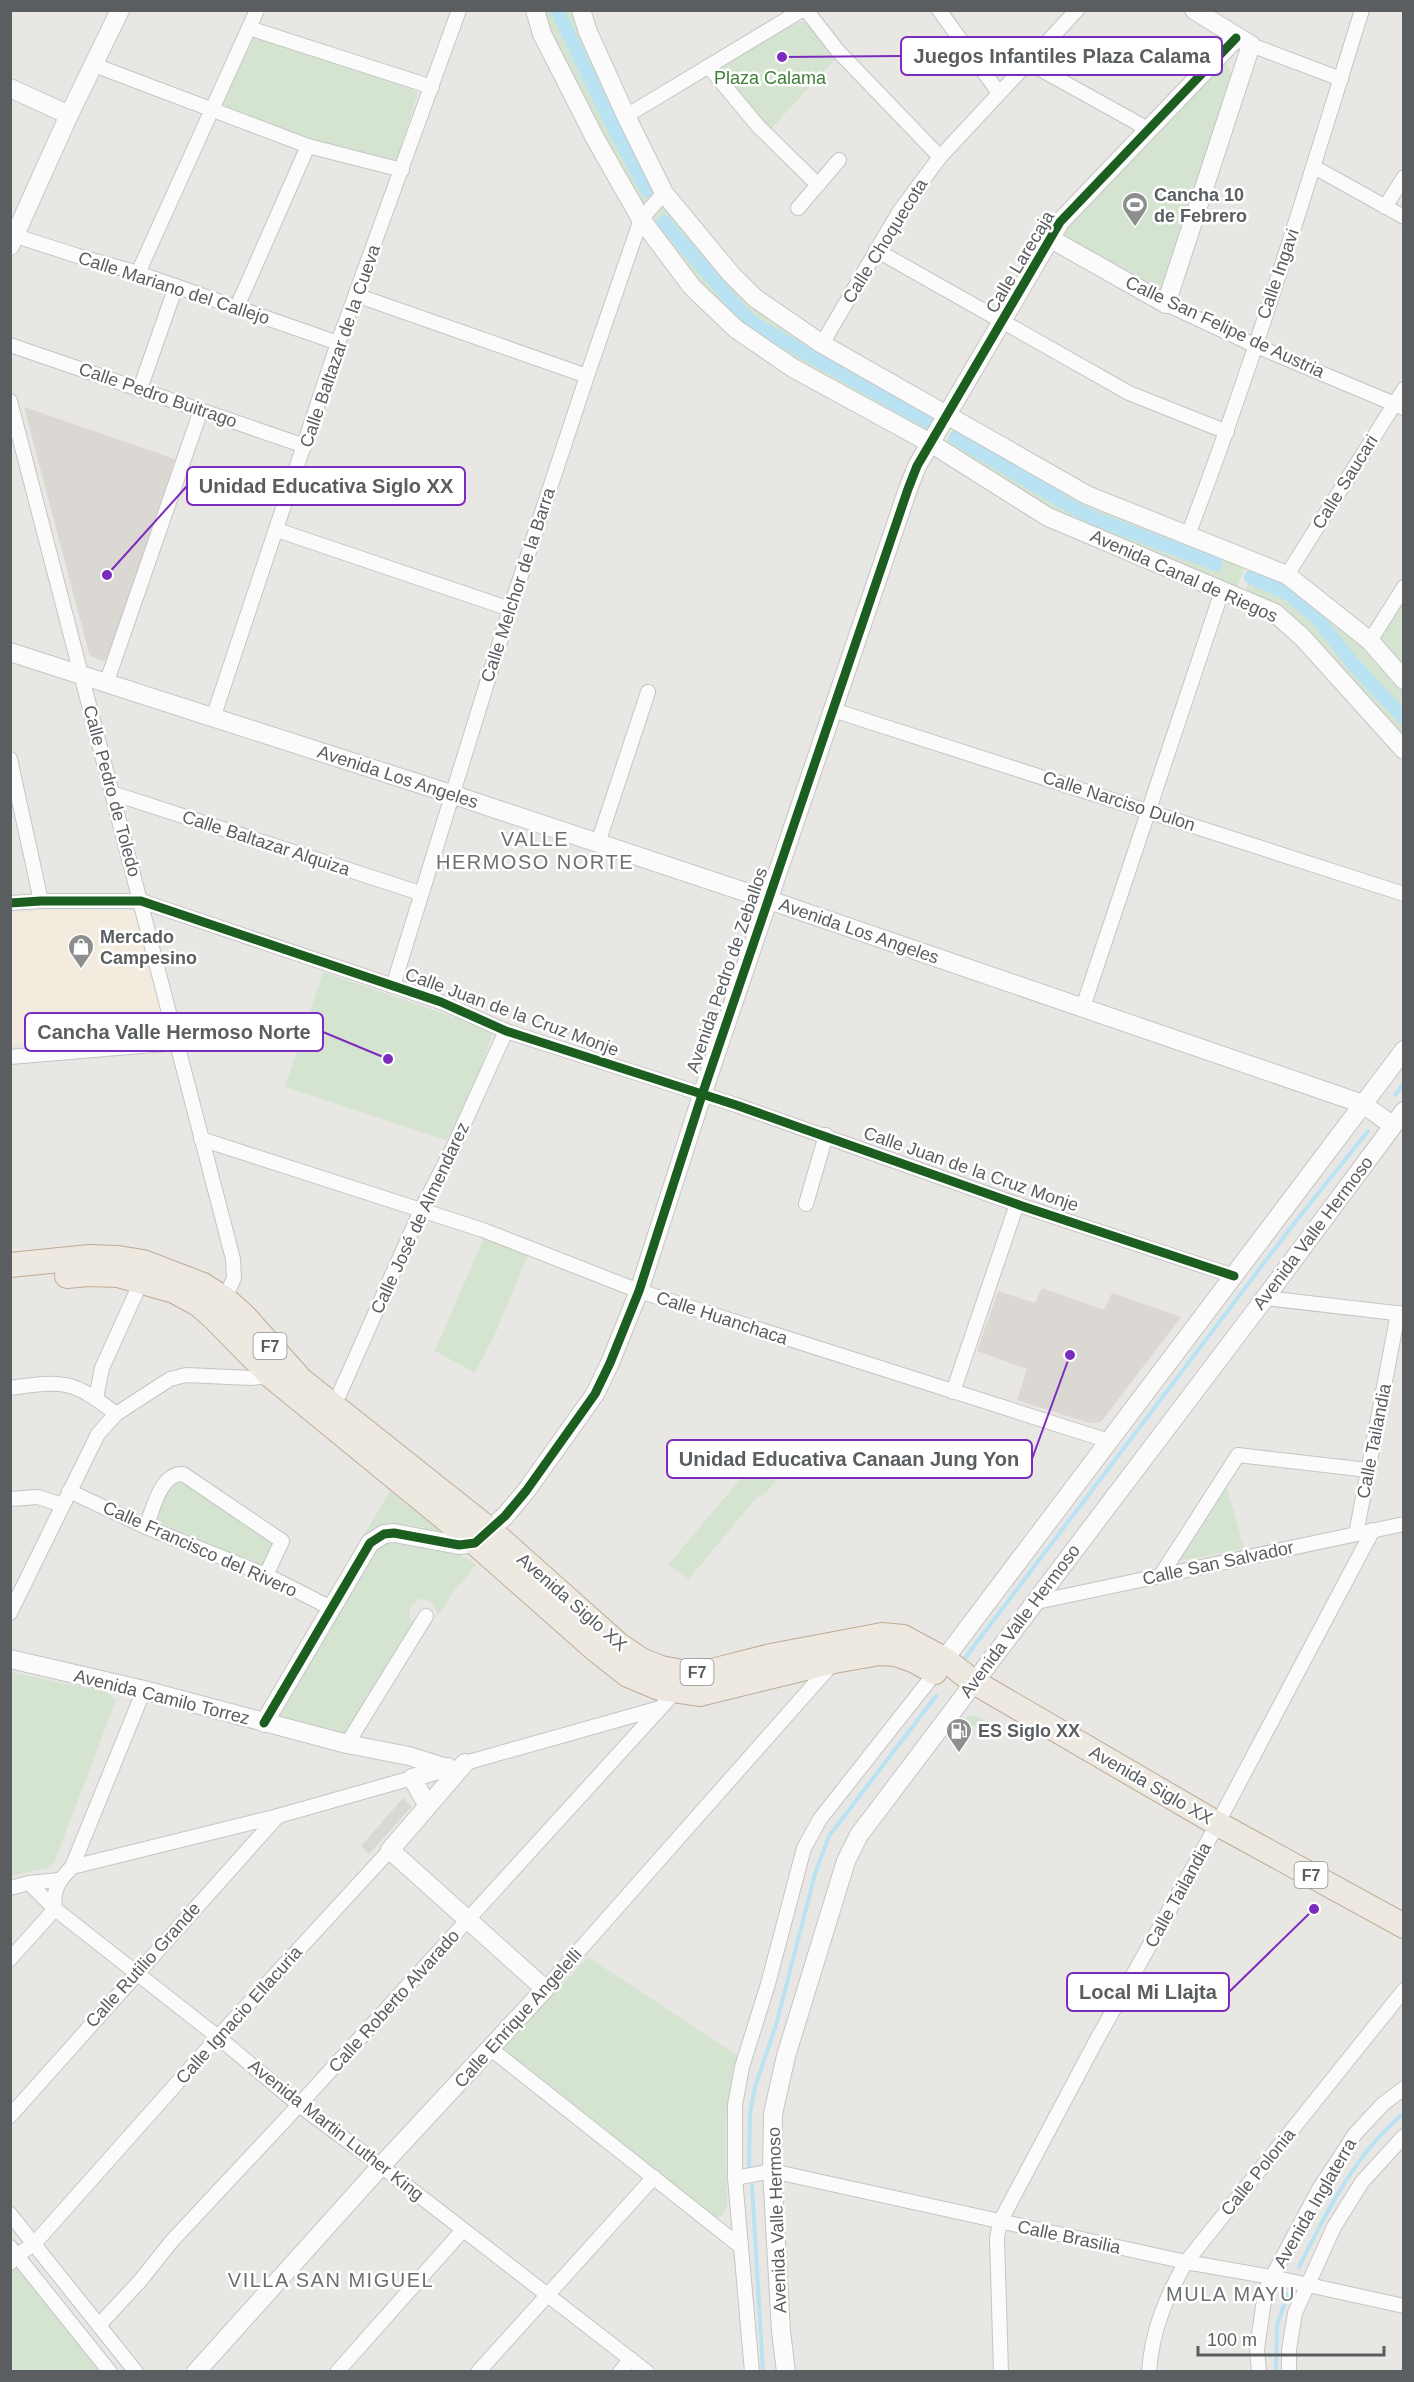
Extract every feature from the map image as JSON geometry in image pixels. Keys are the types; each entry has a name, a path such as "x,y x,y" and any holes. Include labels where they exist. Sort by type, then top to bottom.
{"highway":[{"name":"Avenida Siglo XX","path":"10,1265 90,1257 118,1258 143,1262 203,1285 219,1308 279,1370 619,1645 641,1660 661,1668 671,1690"},
{"name":"Avenida Siglo XX","path":"10,1281 88,1274 118,1275 174,1291 198,1304 219,1308"},
{"name":"Avenida Siglo XX","path":"279,1370 301,1380 334,1406 483,1537"},
{"name":"Avenida Siglo XX","path":"671,1690 712,1671 771,1656 882,1635 903,1637 970,1688 1215,1828 1404,1942"},
{"name":"Avenida Siglo XX","path":"671,1690 699,1694 710,1693 834,1661 880,1653 896,1654 940,1666"},
{"name":"Avenida Siglo XX","path":"1215,1828 1404,1926"}],"street":[{"path":"12,239 120,10"},
{"path":"138,273 257,10"},
{"name":"Calle Baltazar de la Cueva","path":"213,718 338,343 459,10"},
{"name":"Avenida Canal de Riegos","path":"535,10 542,34 596,140 641,219 692,287 735,329 794,368 932,444 1048,517 1275,613 1288,622 1404,750"},
{"name":"Avenida Canal de Riegos","path":"581,10 588,32 626,116 664,193 731,274 755,298 822,344 1087,495 1287,574 1370,641 1404,680"},
{"path":"626,116 802,10"},
{"path":"806,10 838,51 940,157"},
{"path":"939,10 999,93"},
{"path":"1194,10 1244,42 1341,79"},
{"name":"Calle Ingavi","path":"1188,535 1227,432 1314,167 1362,10"},
{"name":"Calle Choquecota","path":"822,344 899,212 940,157 1029,63 1070,13"},
{"path":"249,28 432,87"},
{"path":"1166,304 1244,42"},
{"name":"Calle Larecaja","path":"932,444 1060,222 1148,129 1244,42"},
{"path":"1029,63 1148,129"},
{"path":"94,65 308,146 402,170"},
{"path":"709,67 758,126 818,185"},
{"path":"10,88 69,115"},
{"path":"237,307 308,146"},
{"path":"798,208 839,160"},
{"path":"1314,167 1404,217"},
{"path":"1385,207 1404,177"},
{"name":"Calle Melchor de la Barra","path":"393,986 451,794 587,376 641,219 664,193"},
{"name":"Calle Mariano del Callejo","path":"12,239 138,273 338,343"},
{"name":"Calle San Felipe de Austria","path":"1050,239 1166,304 1254,345 1399,406"},
{"path":"876,250 1129,393 1227,432"},
{"path":"140,389 176,286"},
{"path":"356,295 587,376"},
{"name":"Calle Pedro Buitrago","path":"10,345 305,446"},
{"name":"Calle Saucari","path":"1287,574 1399,406 1404,389"},
{"name":"Calle Pedro de Toledo","path":"10,401 233,1259 234,1278 219,1308"},
{"path":"106,684 201,410"},
{"name":"Avenida Pedro de Zeballos","path":"483,1537 526,1491 595,1394 610,1363 639,1291 702,1095 908,489 917,466 932,444"},
{"path":"277,530 510,609"},
{"path":"1370,641 1404,587"},
{"path":"1083,1007 1222,591"},
{"name":"Avenida Los Angeles","path":"10,652 451,794 1083,1007 1363,1104 1392,1125"},
{"path":"597,843 648,692"},
{"name":"Calle Narciso Dulon","path":"833,710 1404,894"},
{"path":"10,759 16,808 41,901"},
{"name":"Calle Baltazar Alquiza","path":"112,793 420,893"},
{"name":"Calle Juan de la Cruz Monje","path":"10,903 141,901 441,1002 506,1030 826,1135 1017,1204 1234,1276"},
{"name":"Calle José de Almendarez","path":"334,1406 421,1210 452,1150 506,1030"},
{"path":"10,1058 177,1043"},
{"name":"Avenida Valle Hermoso","path":"752,2372 735,2178 735,2105 742,2067 768,1983 804,1848 820,1819 940,1666 1404,1050"},
{"name":"Avenida Valle Hermoso","path":"786,2372 781,2331 772,2172 773,2114 786,2056 846,1861 859,1834 1404,1111"},
{"path":"806,1204 826,1135"},
{"name":"Calle Huanchaca","path":"201,1139 514,1242 639,1291 1109,1441"},
{"path":"953,1392 1017,1204"},
{"path":"96,1398 102,1368 141,1282"},
{"path":"1265,1298 1401,1314"},
{"name":"Calle Tailandia","path":"1356,1534 1401,1314"},
{"path":"10,1613 98,1434 116,1414 170,1379 186,1375 251,1378 279,1370"},
{"path":"10,1388 58,1383 78,1388 96,1398 116,1414"},
{"path":"1161,1575 1238,1455 1368,1470"},
{"path":"146,1527 164,1483 169,1477 183,1474 282,1541 266,1575"},
{"name":"Calle Francisco del Rivero","path":"69,1491 146,1527 266,1575 331,1608"},
{"path":"10,1499 38,1497 62,1505"},
{"name":"Calle San Salvador","path":"1032,1603 1404,1524"},
{"name":"Calle Tailandia","path":"1001,2372 997,2238 999,2222 1096,2041 1215,1828 1372,1530"},
{"path":"264,1723 370,1543 384,1534 405,1534 459,1545 483,1537"},
{"path":"347,1744 426,1616"},
{"name":"Avenida Camilo Torrez","path":"10,1659 144,1690 347,1744 456,1765"},
{"name":"Calle Enrique Angelelli","path":"196,2372 381,2166 492,2049 834,1661"},
{"path":"10,1959 55,1909 53,1896 59,1880 72,1867 144,1690"},
{"path":"72,1867 278,1816 456,1765 671,1690"},
{"name":"Calle Roberto Alvarado","path":"99,2325 140,2281 171,2242 468,1920 671,1690"},
{"name":"Calle Ignacio Ellacuria","path":"13,2255 34,2244 218,2037 390,1850 428,1806 456,1765"},
{"path":"412,1778 428,1806"},
{"name":"Calle Rutilio Grande","path":"10,2116 278,1816"},
{"path":"390,1850 545,1989"},
{"path":"10,1888 29,1883 59,1880"},
{"name":"Avenida Martin Luther King","path":"29,1883 55,1909 218,2037 299,2105 647,2372"},
{"name":"Calle Polonia","path":"1149,2372 1150,2354 1168,2294 1186,2262 1404,1990"},
{"path":"492,2049 740,2246"},
{"name":"Avenida Inglaterra","path":"1259,2372 1257,2349 1265,2294 1272,2277 1319,2189 1355,2134 1383,2104 1404,2088"},
{"name":"Avenida Inglaterra","path":"1289,2372 1289,2350 1295,2313 1334,2227 1362,2181 1404,2136"},
{"name":"Calle Brasilia","path":"735,2178 772,2172 1186,2262 1272,2277 1404,2306"},
{"path":"478,2372 654,2177"},
{"path":"10,2214 136,2372"},
{"path":"337,2372 463,2230"},
{"path":"13,2255 110,2372"},
{"path":"620,2372 631,2359"}],"shaded area":[{"path":"24,407 175,459 111,651 104,661 92,657 89,653"},
{"name":"Mercado Campesino","path":"134,911 167,1028 11,1044 11,912"},
{"path":"1042,1288 1104,1310 1112,1293 1181,1317 1101,1422 1089,1423 1017,1400 1027,1369 977,1351 998,1291 1035,1303"},
{"path":"403,1798 412,1806 369,1854 361,1846"}],"green space":[{"path":"543,11 572,11 656,193 643,207 578,88"},
{"name":"Plaza Calama","path":"796,20 809,24 836,58 770,130 724,77 720,69"},
{"path":"255,35 405,86 418,93 395,165 233,114 223,103"},
{"path":"1220,63 1228,65 1231,75 1163,287 1158,292 1063,238 1062,233 1065,227"},
{"path":"664,203 727,278 939,416 928,437 755,336 700,287 650,219"},
{"path":"954,427 1245,566 1236,590 1048,511 944,445"},
{"path":"1254,567 1284,579 1367,650 1403,692 1403,738 1290,613 1269,600 1245,591"},
{"path":"1403,599 1403,669 1379,639"},
{"path":"323,972 494,1031 468,1101 446,1140 285,1087"},
{"path":"485,1235 529,1252 496,1332 475,1373 435,1351"},
{"path":"748,1470 776,1481 765,1494 756,1498 689,1579 668,1565"},
{"path":"179,1479 273,1540 274,1545 262,1569 152,1523 168,1486"},
{"path":"1226,1483 1244,1549 1174,1562"},
{"path":"390,1491 444,1534 398,1524 378,1530 357,1547"},
{"path":"397,1540 448,1550 476,1565 438,1615 434,1606 427,1600 419,1599 411,1606 409,1616 415,1625 348,1731 343,1734 278,1717 373,1551"},
{"path":"10,1672 107,1692 116,1700 54,1863 48,1868 11,1876"},
{"path":"972,1715 990,1724 960,1728 966,1717"},
{"path":"588,1957 737,2055 726,2121 727,2207 719,2217 710,2218 503,2052 507,2043"},
{"path":"16,2257 100,2369 92,2371 11,2371 10,2259"}],"waterway":[{"path":"557,10 647,190"},
{"path":"664,222 744,315 756,325 926,421"},
{"path":"956,438 1096,519 1216,564"},
{"path":"1251,577 1289,594 1316,617 1355,666 1404,718"},
{"path":"1395,1095 1404,1083"},
{"path":"965,1658 1289,1230 1368,1131"},
{"path":"749,2166 750,2113 755,2087 776,2025 815,1874 829,1836 936,1696"},
{"path":"1299,2267 1344,2184 1371,2146 1404,2113"},
{"path":"752,2185 763,2372"},
{"path":"1276,2372 1277,2325 1288,2294"}],"cycle path":[{"path":"264,1723 370,1543 384,1534 394,1533 459,1545 475,1543 505,1516 526,1491 595,1394 639,1291 702,1095 917,466 1060,222 1236,38"},
{"path":"10,903 141,901 441,1002 506,1031 736,1105 1022,1206 1234,1276"}],"place":[{"name":"Juegos Infantiles Plaza Calama","path":"782,57"},
{"name":"Cancha 10 de Febrero","path":"1135,228"},
{"name":"Unidad Educativa Siglo XX","path":"107,575"},
{"name":"Mercado Campesino","path":"81,970"},
{"name":"Cancha Valle Hermoso Norte","path":"388,1059"},
{"name":"Unidad Educativa Canaan Jung Yon","path":"1070,1355"},
{"name":"ES Siglo XX","path":"959,1754"},
{"name":"Local Mi Llajta","path":"1314,1909"}],"district":[{"name":"VALLE HERMOSO NORTE","path":"535,850"},
{"name":"VILLA SAN MIGUEL","path":"331,2280"},
{"name":"MULA MAYU","path":"1231,2294"}]}
